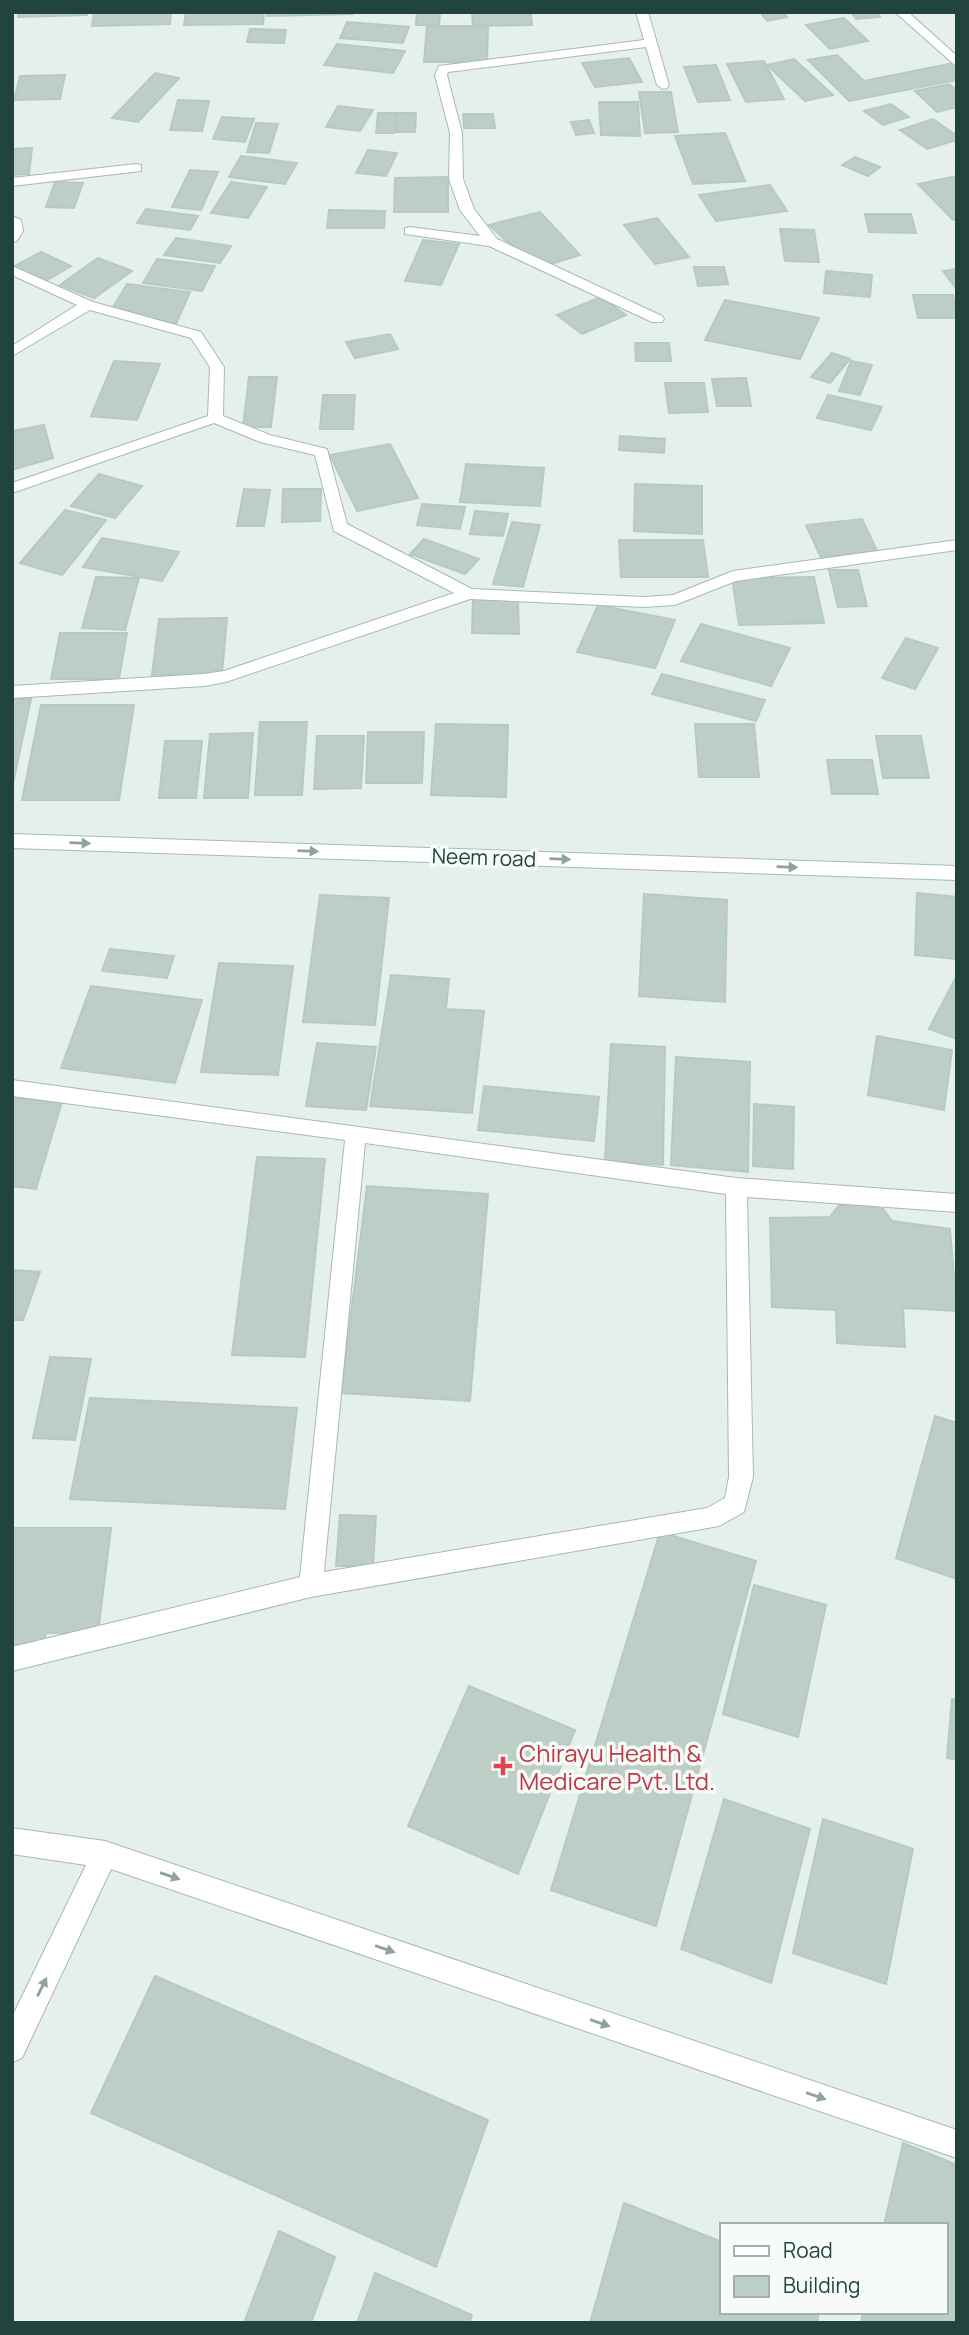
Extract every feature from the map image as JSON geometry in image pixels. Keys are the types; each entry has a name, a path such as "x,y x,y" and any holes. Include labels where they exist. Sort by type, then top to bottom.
{"street":[{"path":"642,12 663,85"},
{"path":"901,12 957,63"},
{"path":"492,243 467,210 456,179 456,133 447,105 441,75 443,69 651,43"},
{"path":"12,181 136,168"},
{"path":"12,220 16,223 16,231 12,238"},
{"path":"410,231 492,243 657,319"},
{"path":"12,270 88,305 197,335 217,367 215,418"},
{"path":"12,352 88,305"},
{"path":"12,488 215,418 265,439 322,452 340,527 469,594"},
{"path":"12,692 204,680 226,676 469,594 644,602 675,600 733,576 957,545"},
{"name":"Neem road","path":"12,841 957,873"},
{"path":"12,1088 736,1187 957,1202"},
{"path":"311,1586 356,1133"},
{"path":"12,1660 311,1586 711,1518 736,1504 741,1477 736,1187"},
{"path":"12,1841 105,1854 957,2144"},
{"path":"12,2048 105,1854"}],"building":[{"path":"19,12 87,12 87,15 18,17"},
{"path":"94,12 171,12 170,24 92,26"},
{"path":"186,12 264,12 263,24 184,25"},
{"path":"267,12 353,12 353,14 267,16"},
{"path":"417,12 440,12 439,25 416,25"},
{"path":"472,12 531,14 532,25 473,26"},
{"path":"760,12 783,12 787,17 767,21"},
{"path":"851,12 877,12 880,17 856,19"},
{"path":"844,18 868,41 830,49 806,25"},
{"path":"347,22 409,27 403,43 340,38"},
{"path":"427,26 488,26 487,62 424,62"},
{"path":"250,29 286,30 284,43 247,42"},
{"path":"337,44 405,51 393,73 324,65"},
{"path":"837,55 864,81 953,63 957,67 957,80 849,101 808,60"},
{"path":"629,58 642,82 595,87 582,63"},
{"path":"794,59 833,95 805,101 767,65"},
{"path":"764,61 784,99 746,102 727,64"},
{"path":"716,65 730,100 698,102 684,67"},
{"path":"155,73 179,78 138,122 112,118"},
{"path":"65,75 60,99 14,100 20,76"},
{"path":"949,84 957,91 957,107 937,112 915,91"},
{"path":"639,92 671,92 678,132 645,133"},
{"path":"178,100 209,101 202,131 170,130"},
{"path":"599,102 638,102 640,136 601,135"},
{"path":"891,104 909,117 883,125 864,111"},
{"path":"338,106 373,110 360,131 326,127"},
{"path":"378,113 396,113 394,133 376,133"},
{"path":"397,113 416,113 415,132 396,132"},
{"path":"463,114 493,114 495,128 464,128"},
{"path":"222,117 254,119 245,142 213,139"},
{"path":"933,119 957,136 957,140 927,149 900,130"},
{"path":"589,120 594,133 576,135 571,122"},
{"path":"256,123 278,124 269,153 247,152"},
{"path":"725,133 745,181 693,184 675,136"},
{"path":"32,148 29,174 12,175 12,149"},
{"path":"368,150 397,153 386,176 356,173"},
{"path":"241,156 297,163 285,184 229,177"},
{"path":"855,157 880,167 868,176 842,165"},
{"path":"190,170 218,172 201,210 172,207"},
{"path":"957,176 957,219 953,220 918,184"},
{"path":"448,177 448,212 394,212 395,178"},
{"path":"55,182 83,183 74,208 46,207"},
{"path":"231,182 267,187 248,218 211,213"},
{"path":"770,185 787,211 716,221 699,195"},
{"path":"146,209 198,216 190,230 137,223"},
{"path":"329,210 385,211 384,228 327,228"},
{"path":"540,212 580,255 548,265 511,245 489,225"},
{"path":"865,214 911,214 916,233 869,232"},
{"path":"657,218 689,257 655,264 624,225"},
{"path":"780,229 814,230 819,262 785,261"},
{"path":"176,238 231,246 220,263 164,255"},
{"path":"423,240 459,244 441,285 405,281"},
{"path":"41,252 71,266 42,283 13,267"},
{"path":"98,258 132,271 94,298 60,285"},
{"path":"157,259 215,266 202,291 143,283"},
{"path":"694,267 724,267 728,284 698,286"},
{"path":"957,269 957,290 943,271"},
{"path":"826,271 872,275 870,297 824,293"},
{"path":"127,284 190,292 176,324 112,309"},
{"path":"913,295 953,295 957,318 918,318"},
{"path":"601,297 626,315 582,334 557,315"},
{"path":"725,300 819,318 800,359 705,340"},
{"path":"390,334 398,349 355,358 346,342"},
{"path":"635,343 669,343 671,361 636,361"},
{"path":"832,353 850,359 830,383 811,377"},
{"path":"114,361 160,364 137,420 91,416"},
{"path":"851,361 872,365 860,395 839,391"},
{"path":"249,377 277,377 271,427 243,427"},
{"path":"746,378 751,406 717,406 712,379"},
{"path":"665,383 704,383 708,412 669,413"},
{"path":"323,395 355,395 353,429 320,429"},
{"path":"828,395 882,407 871,430 817,418"},
{"path":"44,425 53,458 12,470 12,431"},
{"path":"620,436 665,439 664,453 619,450"},
{"path":"390,444 418,498 357,511 330,455"},
{"path":"466,464 544,468 540,506 460,502"},
{"path":"99,474 142,486 115,518 71,506"},
{"path":"635,484 702,486 702,534 634,531"},
{"path":"244,489 270,490 264,526 237,526"},
{"path":"283,489 321,489 320,521 282,522"},
{"path":"422,504 465,507 460,529 417,525"},
{"path":"65,510 106,520 62,575 20,563"},
{"path":"475,511 508,514 503,536 470,534"},
{"path":"862,519 877,551 821,558 806,525"},
{"path":"512,522 540,525 523,587 493,584"},
{"path":"102,538 179,552 162,581 83,567"},
{"path":"424,539 479,559 465,574 410,554"},
{"path":"619,540 703,540 708,577 621,577"},
{"path":"829,570 858,570 867,606 838,607"},
{"path":"96,577 139,578 125,630 82,628"},
{"path":"814,577 824,623 739,625 732,578"},
{"path":"473,599 518,599 519,634 472,633"},
{"path":"598,605 675,620 655,668 577,652"},
{"path":"227,618 222,674 152,675 159,619"},
{"path":"701,624 790,648 771,686 681,661"},
{"path":"60,633 127,633 119,679 51,679"},
{"path":"906,638 938,648 915,689 882,678"},
{"path":"662,674 765,700 756,721 652,694"},
{"path":"12,699 31,699 12,788"},
{"path":"41,705 134,705 119,800 22,800"},
{"path":"260,722 307,722 302,795 255,795"},
{"path":"436,724 508,725 506,797 431,795"},
{"path":"695,724 754,724 759,777 699,777"},
{"path":"368,732 424,732 422,783 366,783"},
{"path":"253,733 248,798 204,798 210,734"},
{"path":"317,736 364,736 361,788 314,789"},
{"path":"876,736 921,736 929,778 883,778"},
{"path":"165,741 202,741 196,798 159,798"},
{"path":"827,760 872,760 878,794 832,794"},
{"path":"917,893 957,897 957,959 915,955"},
{"path":"644,894 727,900 725,1002 639,996"},
{"path":"320,895 389,898 375,1025 303,1022"},
{"path":"110,949 174,956 167,978 102,971"},
{"path":"219,963 293,966 278,1075 201,1072"},
{"path":"391,975 449,979 446,1009 484,1011 472,1113 370,1106"},
{"path":"957,975 957,1039 929,1029"},
{"path":"91,986 202,1000 175,1083 61,1068"},
{"path":"877,1036 952,1050 944,1110 868,1095"},
{"path":"317,1043 376,1047 366,1110 306,1106"},
{"path":"611,1044 665,1047 663,1165 605,1161"},
{"path":"676,1057 750,1062 748,1172 671,1165"},
{"path":"484,1086 599,1097 594,1141 478,1130"},
{"path":"12,1098 62,1102 36,1189 12,1186"},
{"path":"754,1104 794,1107 793,1169 753,1166"},
{"path":"257,1157 325,1159 305,1357 232,1355"},
{"path":"367,1186 488,1194 470,1401 341,1393"},
{"path":"839,1205 863,1205 883,1209 892,1221 950,1229 957,1311 903,1308 905,1347 837,1343 836,1310 772,1307 770,1218 830,1217"},
{"path":"12,1270 40,1272 23,1320 12,1320"},
{"path":"50,1357 91,1359 75,1440 33,1438"},
{"path":"90,1398 297,1408 285,1509 70,1499"},
{"path":"935,1416 957,1423 957,1579 896,1558"},
{"path":"340,1515 376,1516 373,1566 336,1566"},
{"path":"12,1528 111,1528 98,1633 46,1633 44,1644 12,1644"},
{"path":"660,1532 756,1561 656,1926 551,1890"},
{"path":"754,1585 826,1605 798,1737 723,1714"},
{"path":"469,1686 575,1730 518,1874 408,1826"},
{"path":"952,1699 957,1700 957,1760 947,1758"},
{"path":"724,1799 810,1829 771,1983 681,1949"},
{"path":"823,1819 913,1849 886,1984 793,1953"},
{"path":"155,1976 488,2120 436,2267 91,2113"},
{"path":"903,2143 957,2165 957,2323 861,2323 863,2314 948,2314 948,2223 884,2223"},
{"path":"624,2203 720,2241 720,2314 819,2314 817,2323 590,2323"},
{"path":"279,2231 335,2257 311,2323 244,2323"},
{"path":"375,2273 472,2315 469,2323 357,2323"}],"place":[{"name":"Chirayu Health & Medicare Pvt. Ltd.","path":"503,1766"}]}
